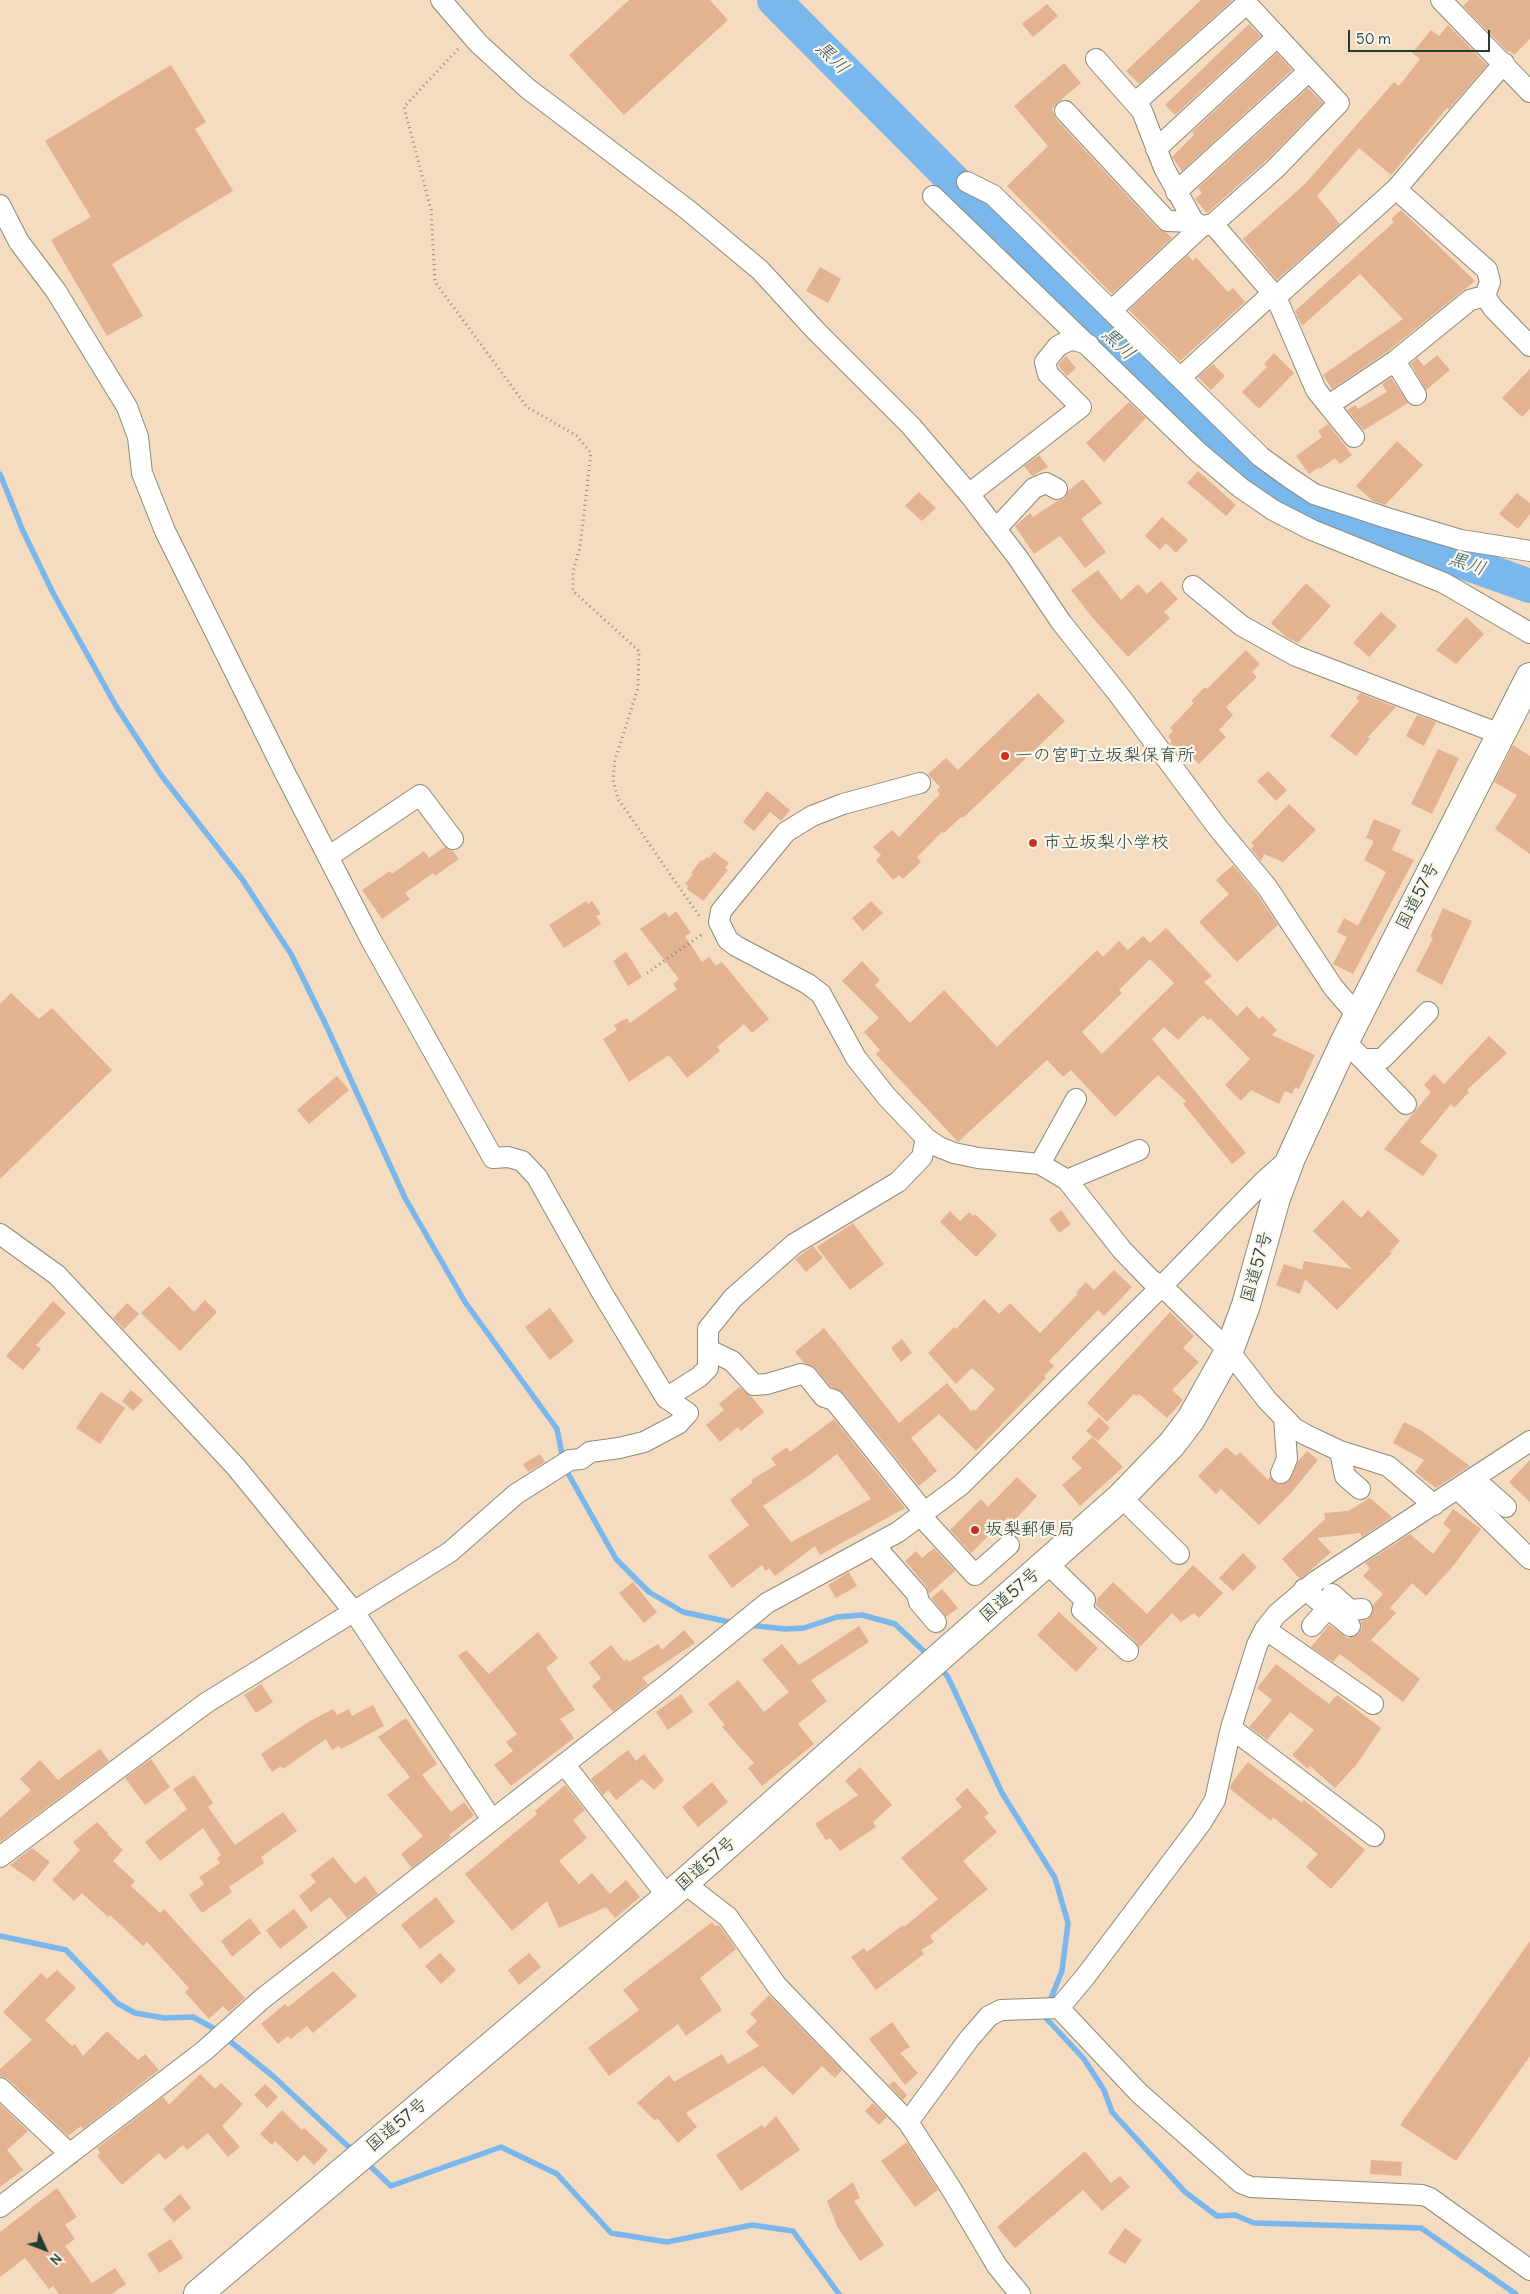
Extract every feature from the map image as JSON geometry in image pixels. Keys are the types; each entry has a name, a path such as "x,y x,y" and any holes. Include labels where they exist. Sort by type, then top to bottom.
{"highway":[{"name":"国道57号","path":"198,2294 676,1890 1150,1470 1191,1419 1229,1351 1246,1305 1276,1198 1291,1158 1354,1050 1358,1015 1500,734 1526,693"}],"street":[{"path":"441,0 471,35 527,88 688,210 760,270 911,426 996,529 1061,622 1119,695 1218,828 1267,887 1332,987 1358,1015"},
{"path":"1441,0 1530,92"},
{"path":"1111,311 1203,224 1275,169 1339,103 1250,8 1245,5 1135,103"},
{"path":"1156,149 1277,37"},
{"path":"1096,59 1142,111 1156,149 1176,192 1203,224 1276,297 1316,390 1354,437"},
{"path":"1180,378 1264,301 1276,297 1396,189 1504,64"},
{"path":"1176,192 1309,71"},
{"path":"1065,111 1167,222 1203,224"},
{"path":"967,182 993,195 1260,456 1314,494 1461,540 1530,551"},
{"path":"1396,189 1487,270 1490,282 1486,296 1492,308 1530,346"},
{"path":"933,196 1198,452 1273,510 1312,530 1444,583 1530,633"},
{"path":"0,205 19,242 56,291 127,407 138,437 142,473 165,531 371,940 493,1158 508,1157 522,1161 537,1178 601,1291 666,1398 688,1413 678,1424 644,1442 620,1448 590,1452 581,1459 570,1460 516,1494 450,1552 355,1613 206,1703 0,1857"},
{"path":"1329,405 1395,361 1470,300 1486,296"},
{"path":"969,494 1080,407 1044,368 1045,362 1058,346 1075,340 1089,345"},
{"path":"1395,361 1416,395"},
{"path":"996,529 1034,488 1046,483 1058,489"},
{"path":"1194,586 1242,626 1296,656 1500,734"},
{"path":"920,783 843,804 812,816 786,832 721,911 719,922 728,940 808,984 820,994 856,1058 887,1097 926,1138 939,1147 978,1158 1040,1164 1067,1180 1122,1250 1151,1280 1162,1286 1229,1351 1267,1400 1284,1417 1306,1435 1340,1451 1388,1466 1434,1505"},
{"path":"328,857 420,795 453,839"},
{"path":"1354,1050 1382,1059 1428,1012"},
{"path":"1354,1050 1406,1104"},
{"path":"1040,1164 1076,1099"},
{"path":"666,1398 699,1377 708,1368 708,1329 733,1298 794,1244 898,1182 922,1157 926,1138"},
{"path":"1067,1180 1139,1150"},
{"path":"0,2207 204,2050 262,2000 768,1603 898,1532 961,1485 1162,1286 1264,1180 1291,1158"},
{"path":"0,1234 57,1275 236,1467 355,1613 492,1820"},
{"path":"709,1350 732,1361 754,1385 767,1384 801,1374 806,1376 824,1397 834,1400 922,1513 975,1575 1009,1545"},
{"path":"1282,1473 1287,1459 1284,1417"},
{"path":"908,2122 970,2038 989,2016 1001,2010 1058,2008 1085,1977 1201,1823 1215,1800 1231,1728 1257,1645 1265,1629 1276,1614 1310,1585 1529,1443"},
{"path":"1340,1451 1345,1476 1360,1489"},
{"path":"1466,1484 1506,1507"},
{"path":"1466,1484 1530,1559"},
{"path":"1121,1497 1179,1554"},
{"path":"874,1545 917,1594 919,1602 936,1622"},
{"path":"1047,1563 1085,1600 1082,1610 1128,1651"},
{"path":"1310,1585 1328,1608 1350,1626"},
{"path":"1310,1585 1350,1610 1362,1609"},
{"path":"1312,1626 1328,1608"},
{"path":"1265,1629 1373,1704"},
{"path":"1231,1728 1374,1836"},
{"path":"564,1764 676,1890 728,1917 777,1986 908,2122 952,2190 997,2266 1020,2294"},
{"path":"1058,2008 1139,2093 1241,2183 1251,2186 1422,2195 1430,2198 1530,2270"},
{"path":"0,2088 70,2154"}],"path":[{"path":"471,35 404,107 431,210 434,282 528,407 577,436 590,454 580,547 573,572 573,591 639,651 638,688 615,760 613,780 618,799 703,922 719,922"},
{"path":"647,974 719,922"}],"building":[{"path":"629,0 710,0 728,20 624,115 569,55"},
{"path":"1201,0 1233,0 1139,84 1126,71"},
{"path":"1469,0 1530,0 1530,39 1514,55 1510,51 1508,52 1463,6"},
{"path":"1047,4 1058,16 1033,37 1022,24"},
{"path":"1249,24 1261,36 1175,115 1165,105"},
{"path":"1448,25 1487,65 1449,109 1447,108 1391,175 1359,148 1317,196 1340,224 1277,280 1243,239 1304,185 1394,82 1399,86 1420,59 1412,53 1431,30 1439,36"},
{"path":"1277,53 1292,70 1182,171 1172,157 1194,135 1192,132"},
{"path":"1064,63 1081,83 1052,109 1056,119 1158,229 1167,233 1172,238 1112,294 1007,186 1048,146 1014,106"},
{"path":"171,65 206,122 195,129 233,191 112,264 143,316 107,336 51,240 91,217 45,141"},
{"path":"1308,88 1323,103 1269,158 1207,213 1195,199 1202,193 1198,188"},
{"path":"1401,210 1475,281 1388,351 1332,389 1323,375 1403,319 1360,274 1302,326 1295,311 1394,222 1391,219"},
{"path":"1188,255 1193,261 1196,257 1228,292 1233,288 1245,302 1180,361 1129,310"},
{"path":"820,267 841,279 828,303 806,291"},
{"path":"1274,353 1294,373 1259,409 1242,392 1267,367 1264,364"},
{"path":"1437,355 1450,370 1426,390 1411,364 1417,358 1424,366"},
{"path":"1066,356 1076,368 1067,376 1058,365"},
{"path":"1213,364 1225,376 1211,390 1198,377"},
{"path":"1530,369 1530,409 1522,417 1502,398"},
{"path":"1391,378 1408,403 1364,430 1347,410 1355,405 1358,409 1387,392 1382,384"},
{"path":"1129,402 1146,418 1104,462 1086,443"},
{"path":"1328,424 1352,455 1340,464 1335,458 1320,469 1319,467 1309,474 1296,456 1322,437 1318,431"},
{"path":"1397,441 1423,465 1385,505 1373,501 1356,486"},
{"path":"1039,455 1048,467 1032,476 1024,466"},
{"path":"1198,471 1236,505 1226,516 1187,483"},
{"path":"1083,479 1102,503 1081,519 1106,552 1085,568 1060,536 1034,554 1015,526 1030,513 1033,517 1057,501 1064,499 1069,490"},
{"path":"919,492 936,508 922,521 905,506"},
{"path":"1517,493 1530,503 1530,514 1518,529 1499,514"},
{"path":"1162,517 1188,540 1176,553 1166,543 1160,550 1145,536"},
{"path":"1098,570 1121,600 1138,584 1147,594 1161,581 1178,599 1164,612 1170,618 1128,657 1091,616 1071,590"},
{"path":"1306,583 1331,606 1298,643 1286,637 1271,623"},
{"path":"1381,612 1397,626 1369,657 1353,643"},
{"path":"1466,617 1484,634 1456,664 1436,650"},
{"path":"1246,650 1260,664 1252,672 1257,677 1226,707 1233,715 1219,730 1226,737 1199,764 1191,756 1187,760 1170,743 1172,741 1168,736 1173,731 1170,728 1194,703 1191,701 1205,687 1207,689"},
{"path":"1038,693 1065,721 963,818 961,817 944,833 942,832 917,857 921,862 903,879 899,875 893,880 876,860 881,855 873,847 892,830 899,837 940,794 937,790 940,787 928,774 946,758 958,770"},
{"path":"1360,693 1396,707 1368,737 1370,739 1356,756 1330,736 1359,701 1356,698"},
{"path":"1417,715 1436,722 1424,746 1406,736"},
{"path":"1513,745 1530,756 1530,854 1495,829 1517,795 1494,782"},
{"path":"1438,749 1459,758 1432,814 1411,804"},
{"path":"1268,771 1287,790 1276,801 1257,781"},
{"path":"767,791 790,810 781,821 770,812 754,831 743,822"},
{"path":"1289,804 1316,830 1283,862 1264,854 1261,861 1251,849 1254,846 1251,843"},
{"path":"1374,819 1401,830 1392,850 1414,860 1353,974 1333,964 1347,937 1337,932 1344,918 1358,926 1386,872 1364,860 1374,841 1366,838"},
{"path":"445,847 453,851 459,859 435,876 433,873 405,893 410,899 382,919 362,890 390,871 392,874 424,851 429,858"},
{"path":"714,852 729,863 725,868 728,870 703,901 687,889 688,886 685,884 701,860 709,858"},
{"path":"1233,865 1257,894 1278,925 1237,962 1199,922 1229,894 1216,880"},
{"path":"586,901 588,904 592,901 601,914 596,916 601,924 564,948 549,925"},
{"path":"871,901 883,913 863,931 852,918"},
{"path":"1443,908 1472,921 1442,985 1416,971 1433,938 1430,937"},
{"path":"676,911 691,933 685,936 702,962 709,957 716,966 722,962 769,1019 752,1033 744,1024 717,1047 720,1051 687,1078 669,1055 629,1082 603,1039 617,1030 614,1025 627,1018 630,1023 677,989 673,984 679,979 640,929 665,912 669,917"},
{"path":"1166,928 1212,976 1204,982 1237,1016 1247,1006 1259,1019 1263,1016 1277,1030 1272,1035 1315,1055 1299,1089 1295,1087 1292,1094 1285,1091 1279,1104 1251,1090 1241,1101 1225,1085 1250,1059 1210,1018 1208,1020 1203,1015 1178,1040 1164,1027 1152,1039 1246,1153 1232,1164 1183,1104 1186,1101 1158,1075 1115,1117 1071,1070 1063,1077 1047,1060 958,1142 876,1054 880,1050 864,1032 879,1018 842,981 862,961 880,980 875,985 910,1023 944,990 997,1047 1097,950 1103,957 1119,941 1128,950 1143,936 1150,943","holes":["1150,959 1174,983 1102,1054 1082,1032 1122,993 1119,990"]},
{"path":"626,952 642,977 628,986 613,961"},
{"path":"11,993 39,1019 52,1008 112,1070 0,1179 0,1004"},
{"path":"1489,1036 1507,1053 1467,1090 1469,1092 1454,1108 1451,1104 1420,1142 1438,1155 1423,1176 1384,1149 1431,1092 1424,1085 1434,1074 1444,1084"},
{"path":"337,1076 349,1090 309,1124 297,1110"},
{"path":"1343,1200 1361,1218 1368,1210 1400,1241 1390,1252 1392,1253 1337,1310 1305,1279 1300,1294 1276,1285 1284,1264 1302,1270 1304,1261 1352,1269 1313,1231"},
{"path":"1061,1210 1071,1224 1059,1233 1049,1219"},
{"path":"950,1211 960,1221 969,1212 973,1216 975,1214 997,1235 976,1257 940,1222"},
{"path":"853,1223 884,1264 850,1290 817,1247"},
{"path":"813,1246 823,1258 806,1272 795,1259"},
{"path":"1114,1270 1132,1287 1104,1316 1098,1310 1049,1361 1054,1366 1044,1376 1046,1378 976,1451 939,1414 911,1438 937,1471 919,1486 843,1393 831,1387 816,1369 804,1363 795,1352 824,1328 899,1423 947,1383 971,1411 973,1409 975,1411 995,1389 972,1368 956,1384 928,1353 954,1327 956,1329 984,1299 999,1314 1010,1303 1040,1333 1078,1294 1076,1293 1086,1282 1094,1290"},
{"path":"169,1286 194,1312 205,1300 217,1312 180,1351 141,1313"},
{"path":"53,1301 66,1313 36,1345 41,1349 23,1370 6,1356"},
{"path":"127,1303 139,1314 124,1329 113,1318"},
{"path":"550,1308 574,1341 550,1360 525,1327"},
{"path":"1170,1312 1194,1336 1183,1348 1199,1362 1172,1390 1183,1400 1167,1418 1139,1394 1137,1396 1134,1394 1107,1422 1087,1403"},
{"path":"902,1339 912,1353 901,1362 891,1348"},
{"path":"739,1387 751,1396 764,1412 741,1431 738,1427 720,1442 706,1425 724,1410 719,1404"},
{"path":"131,1390 143,1400 133,1411 122,1401"},
{"path":"101,1392 125,1408 100,1444 76,1428"},
{"path":"1099,1417 1110,1428 1098,1441 1086,1431"},
{"path":"834,1419 905,1508 820,1555 815,1546 775,1576 769,1568 766,1571 762,1565 732,1588 708,1556 749,1525 730,1500 753,1482 751,1480 776,1465 771,1458 787,1447 790,1452","holes":["837,1454 871,1499 791,1542 763,1506"]},
{"path":"1404,1422 1422,1431 1470,1466 1436,1488 1415,1472 1424,1460 1393,1443"},
{"path":"1092,1437 1123,1467 1080,1506 1062,1485 1082,1468 1071,1458"},
{"path":"1226,1447 1236,1456 1240,1452 1268,1480 1270,1477 1279,1484 1288,1482 1298,1461 1307,1451 1318,1460 1291,1493 1259,1525 1221,1489 1216,1494 1198,1476"},
{"path":"540,1454 545,1462 528,1472 523,1464"},
{"path":"1530,1460 1530,1502 1509,1482"},
{"path":"1017,1477 1037,1496 1013,1522 1008,1517 971,1553 950,1530 981,1499 988,1507"},
{"path":"1370,1498 1392,1517 1362,1537 1360,1533 1317,1538 1331,1552 1302,1578 1299,1578 1282,1559 1325,1519 1324,1513 1348,1511"},
{"path":"1453,1509 1481,1529 1453,1566 1426,1596 1412,1583 1390,1608 1396,1613 1371,1640 1420,1679 1403,1702 1340,1654 1333,1662 1311,1647 1329,1625 1348,1638 1359,1634 1362,1627 1361,1621 1368,1619 1372,1614 1373,1605 1383,1594 1363,1576 1370,1568 1365,1563 1410,1534 1433,1554 1451,1530 1443,1524"},
{"path":"934,1548 955,1571 929,1594 926,1586 905,1561 916,1551 922,1558"},
{"path":"1243,1553 1257,1567 1233,1591 1219,1578"},
{"path":"1193,1565 1223,1593 1199,1618 1194,1613 1181,1622 1172,1613 1139,1648 1136,1642 1096,1605 1097,1599 1113,1582 1147,1614"},
{"path":"849,1572 857,1586 836,1598 828,1585"},
{"path":"633,1582 657,1612 644,1623 619,1593"},
{"path":"942,1589 958,1608 946,1617 931,1598"},
{"path":"1059,1612 1098,1648 1076,1672 1037,1635"},
{"path":"859,1626 869,1642 811,1680 827,1701 798,1724 814,1744 762,1786 748,1768 754,1763 722,1727 725,1725 708,1704 738,1680 764,1712 789,1692 762,1660 782,1644 799,1665"},
{"path":"684,1630 695,1643 642,1678 648,1684 613,1712 592,1686 601,1678 589,1663 611,1645 624,1661 627,1659 629,1662 658,1644 662,1650"},
{"path":"538,1632 558,1658 546,1668 575,1710 560,1719 574,1738 511,1786 494,1765 513,1751 506,1742 517,1734 458,1656 466,1650 489,1674"},
{"path":"1276,1664 1329,1704 1337,1695 1381,1728 1357,1764 1335,1788 1310,1766 1308,1769 1292,1755 1314,1730 1290,1712 1267,1740 1249,1727 1272,1700 1257,1688"},
{"path":"261,1684 273,1702 256,1713 244,1695"},
{"path":"681,1694 693,1712 668,1730 656,1712"},
{"path":"373,1705 384,1726 341,1749 339,1746 332,1750 326,1739 283,1769 281,1766 272,1772 261,1754 310,1721 333,1709 337,1715 349,1709 352,1716"},
{"path":"406,1718 437,1764 422,1775 451,1812 464,1802 474,1815 449,1835 451,1837 412,1868 401,1854 423,1836 387,1795 410,1777 378,1737"},
{"path":"100,1749 109,1761 0,1842 0,1818 31,1790 20,1779 40,1760 58,1780"},
{"path":"628,1750 636,1761 644,1754 664,1780 654,1790 642,1779 616,1800 608,1790 603,1795 591,1779"},
{"path":"151,1759 170,1787 145,1805 125,1778"},
{"path":"1248,1762 1302,1803 1304,1800 1365,1850 1331,1889 1306,1867 1318,1854 1273,1817 1271,1821 1230,1789 1231,1784"},
{"path":"860,1767 892,1805 873,1822 876,1827 840,1851 830,1838 826,1840 815,1824 858,1795 845,1781"},
{"path":"194,1775 213,1803 208,1807 235,1845 283,1812 297,1831 261,1857 264,1863 229,1887 232,1892 202,1913 189,1895 204,1884 199,1877 220,1863 217,1858 221,1855 203,1828 160,1861 145,1842 187,1809 173,1789"},
{"path":"712,1782 728,1802 698,1827 682,1807"},
{"path":"565,1785 585,1810 573,1820 587,1838 559,1861 579,1884 592,1873 610,1894 626,1880 640,1897 615,1918 606,1907 559,1928 547,1901 512,1931 465,1874 537,1814 535,1811"},
{"path":"967,1788 989,1813 984,1817 997,1832 963,1861 988,1889 930,1936 934,1942 921,1950 924,1954 876,1990 851,1957 864,1948 867,1952 903,1925 904,1927 938,1899 901,1858 962,1807 955,1799"},
{"path":"97,1822 123,1850 113,1861 135,1881 131,1886 160,1913 164,1909 245,1998 229,2012 223,2006 209,2019 185,1992 189,1988 147,1942 143,1946 110,1915 108,1917 82,1893 74,1901 52,1880 80,1850 73,1842"},
{"path":"32,1848 50,1862 34,1882 10,1865"},
{"path":"333,1857 355,1884 365,1876 378,1894 347,1918 330,1897 311,1912 299,1896 316,1882 310,1875"},
{"path":"436,1897 455,1922 420,1949 401,1925"},
{"path":"294,1909 308,1927 280,1949 266,1930"},
{"path":"250,1918 261,1933 232,1957 221,1941"},
{"path":"712,1922 715,1926 719,1925 736,1949 700,1978 722,2010 686,2036 678,2024 609,2076 588,2048 639,2010 623,1990"},
{"path":"1530,1941 1530,2056 1456,2161 1400,2125"},
{"path":"440,1953 456,1970 441,1984 425,1966"},
{"path":"529,1953 541,1967 519,1985 508,1970"},
{"path":"57,1970 76,1988 45,2020 72,2046 75,2044 83,2056 107,2031 138,2060 145,2054 159,2070 83,2129 81,2126 68,2136 8,2079 0,2076 0,2069 32,2040 3,2012 41,1973 47,1979"},
{"path":"333,1971 357,1996 313,2033 307,2026 291,2039 288,2036 278,2044 261,2024 285,2004 288,2007"},
{"path":"769,1995 842,2070 835,2078 822,2066 793,2095 763,2066 686,2113 697,2127 678,2143 657,2118 655,2121 637,2103 669,2075 674,2082 722,2054 728,2064 759,2046 746,2032 757,2021 750,2014"},
{"path":"892,2022 910,2047 900,2053 918,2073 905,2085 869,2039"},
{"path":"200,2074 215,2089 221,2083 243,2104 222,2126 240,2147 228,2157 208,2133 187,2150 183,2145 165,2160 159,2153 122,2185 97,2156 100,2153 97,2148 163,2097 169,2105"},
{"path":"894,2081 907,2095 903,2100 889,2085"},
{"path":"265,2084 278,2097 267,2108 254,2095"},
{"path":"873,2103 887,2117 879,2125 865,2111"},
{"path":"0,2104 28,2131 7,2150 23,2170 0,2187"},
{"path":"282,2110 302,2130 304,2128 328,2150 314,2165 304,2155 297,2162 275,2141 272,2145 260,2134"},
{"path":"776,2116 800,2150 741,2191 716,2155 762,2125 764,2128"},
{"path":"907,2142 938,2190 915,2207 881,2161"},
{"path":"1085,2151 1111,2183 1120,2176 1130,2187 1102,2211 1083,2190 1015,2248 997,2227"},
{"path":"1371,2160 1402,2162 1401,2176 1370,2174"},
{"path":"853,2182 860,2198 854,2201 884,2245 860,2261 838,2228 827,2201"},
{"path":"57,2188 77,2217 65,2225 75,2239 65,2246 92,2283 115,2268 126,2284 111,2294 59,2294 53,2286 49,2289 25,2258 0,2277 0,2232"},
{"path":"180,2194 191,2208 174,2222 163,2209"},
{"path":"1125,2228 1142,2240 1125,2264 1108,2253"},
{"path":"171,2239 183,2258 159,2273 147,2254"}],"waterway":[{"name":"黒川","path":"774,0 1103,331 1252,468 1307,507 1530,586"},
{"path":"0,474 23,531 53,593 116,706 161,775 242,879 291,954 325,1023 405,1198 465,1302 557,1429 563,1459"},
{"path":"565,1468 616,1559 649,1592 683,1612 734,1623"},
{"path":"748,1625 785,1629 804,1628 837,1617 862,1615 895,1624 930,1657"},
{"path":"940,1668 948,1677 1002,1793 1055,1878 1068,1923 1062,1971 1049,2003"},
{"path":"0,1936 66,1950 117,2003 135,2013 164,2018 193,2017 215,2029 274,2077 354,2152"},
{"path":"1046,2012 1044,2016 1084,2059 1104,2090 1112,2112 1185,2192 1217,2216 1235,2215 1254,2223 1421,2228 1516,2294"},
{"path":"365,2161 391,2186 501,2147 557,2174 611,2233 667,2242 752,2225 793,2231 839,2294"}],"place":[{"name":"一の宮町立坂梨保育所","path":"1005,756"},
{"name":"市立坂梨小学校","path":"1033,843"},
{"name":"坂梨郵便局","path":"975,1530"}]}
